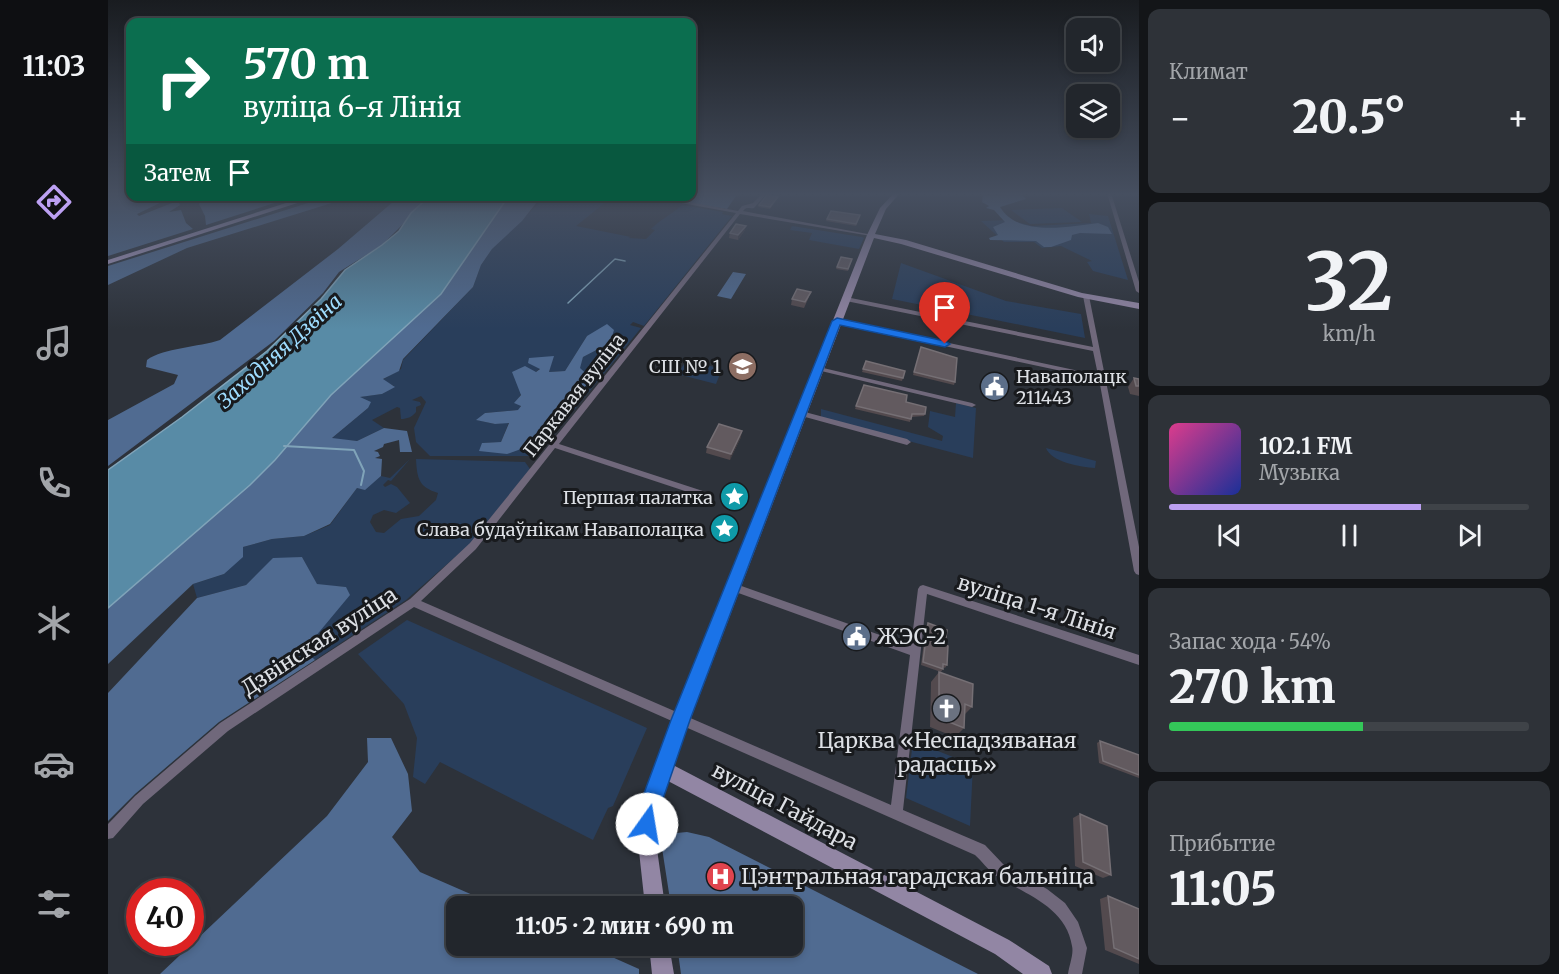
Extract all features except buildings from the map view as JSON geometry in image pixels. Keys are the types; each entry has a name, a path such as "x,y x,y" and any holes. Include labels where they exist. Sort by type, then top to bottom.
{"main road":[{"path":"108,262 182,238"}],"street":[{"name":"Паркавая вуліца","path":"413,603 473,546 719,238"},
{"path":"654,896 647,824 663,769 870,238"},
{"path":"887,238 1086,297 1139,306"},
{"path":"1123,238 1139,291"},
{"path":"1086,297 1139,571"},
{"path":"846,299 1096,350"},
{"path":"837,321 1102,378"},
{"path":"819,369 972,405"},
{"path":"801,413 907,442"},
{"path":"553,445 709,496"},
{"path":"733,587 915,652 896,813"},
{"name":"вуліца 1-я Лінія","path":"915,652 923,588 1139,660"},
{"name":"Дзвінская вуліца","path":"108,833 139,800 224,727 413,603 980,850 998,869 1042,894 1060,908 1073,927 1080,948 1075,974"},
{"name":"вуліца Гайдара","path":"663,769 1002,947 1041,974"},
{"path":"661,956 663,974"}],"shaded area":[{"path":"108,238 163,238 108,256"},
{"path":"195,238 218,238 187,248 108,285 108,266"},
{"path":"350,238 389,238 339,272 323,293 274,341 108,466 108,420 174,384 178,375 146,367 147,360 172,350 220,340"},
{"path":"479,238 503,238 492,249 481,265 473,287 403,359 399,371 383,379 395,387 382,394 360,397 371,402 368,408 332,438 357,441 384,428 407,431 412,452 400,452 399,440 384,444 383,447 374,451 380,456 375,458 382,459 381,476 365,490 357,488 330,524 304,536 272,539 243,547 243,557 224,574 193,584 108,664 108,608 250,485 275,460 331,395 441,294"},
{"path":"503,238 714,238 644,326 633,322 630,325 641,328 537,456 430,456 416,442 414,428 426,402 421,396 412,400 420,402 421,405 416,407 413,415 405,419 401,419 400,408 397,407 372,420 384,428 357,441 331,439 368,408 358,397 382,394 394,386 382,380 401,369 403,360 473,287 481,265","holes":["587,336 610,343 583,357 579,368 592,379 570,403 529,439 541,441 482,443 501,442 509,422 495,424 477,420 485,413 519,410 521,405 515,403 536,372 553,356 549,372 565,371"]},
{"path":"810,238 864,238 859,249"},
{"path":"1000,238 1115,238 1128,280 1093,271 1087,262 1092,261 1061,246 1042,248 1034,242 1004,242"},
{"path":"1071,238 1051,247 1044,247 1036,241 990,240"},
{"path":"901,263 1006,301 1081,314 1085,338 892,299"},
{"path":"733,272 746,274 731,299 717,296"},
{"path":"607,324 614,330 610,343 583,357 580,368 592,379 570,403 530,439 543,441 507,454 479,451 482,443 501,442 509,423 495,424 476,420 485,413 518,410 521,406 514,403 521,395 512,372 525,366 536,372 540,369 528,363 529,358 554,356 549,372 565,371 587,336"},
{"path":"687,360 722,369 716,384 677,374"},
{"path":"956,403 976,408 973,458 821,418 821,409 942,441 943,436 928,427 930,411 955,417"},
{"path":"1046,448 1096,461 1095,468 1060,460 1049,453"},
{"path":"410,459 391,481 388,480 383,485 385,487 391,484 397,487 410,503 396,513 384,510 373,515 370,522 376,532 384,533 401,519 419,516 436,500 438,493 427,488 420,481 416,459 525,462 530,469 469,545 406,600 315,660 311,657 278,669 280,663 305,649 346,587 317,585 302,557 271,561 246,585 197,598 193,584 224,574 243,547 272,539 304,536 330,525 357,488 365,489 381,476 390,478"},
{"path":"302,557 317,584 346,587 350,595 305,649 280,663 279,668 312,657 315,660 219,722 135,794 108,821 108,693 197,598 246,585 273,558"},
{"path":"407,620 647,728 613,806 608,808 593,840 440,762 425,784 413,777 417,738 404,704 358,654"},
{"path":"367,738 391,738 408,774 412,811 392,837 420,872 475,896 446,896 446,956 610,956 639,969 639,974 160,974 179,956 204,956 204,932 327,816 368,762"},
{"path":"913,741 973,765 970,826 906,798"},
{"name":"Цэнтральная гарадская бальніца","path":"687,832 709,837 978,974 681,974 679,956 803,956 803,896 669,896 662,848 666,834"}],"water":[{"name":"Заходняя Дзвіна","path":"390,238 479,238 441,294 331,395 275,460 250,485 108,608 108,470 182,417 267,351 321,299 345,270"}],"waterway":[{"path":"568,303 615,259 625,261"},
{"path":"284,446 354,450 364,471 361,485"}],"place":[{"name":"СШ № 1","path":"742,366"},
{"name":"Наваполацк 211443","path":"995,386"},
{"name":"Першая палатка","path":"734,497"},
{"name":"Слава будаўнікам Наваполацка","path":"725,529"},
{"name":"ЖЭС-2","path":"856,636"},
{"name":"Царква «Неспадзяваная радасць»","path":"947,709"},
{"name":"Цэнтральная гарадская бальніца","path":"720,876"}],"route":[{"path":"647,824 654,796 681,720 837,321 945,344"}]}
